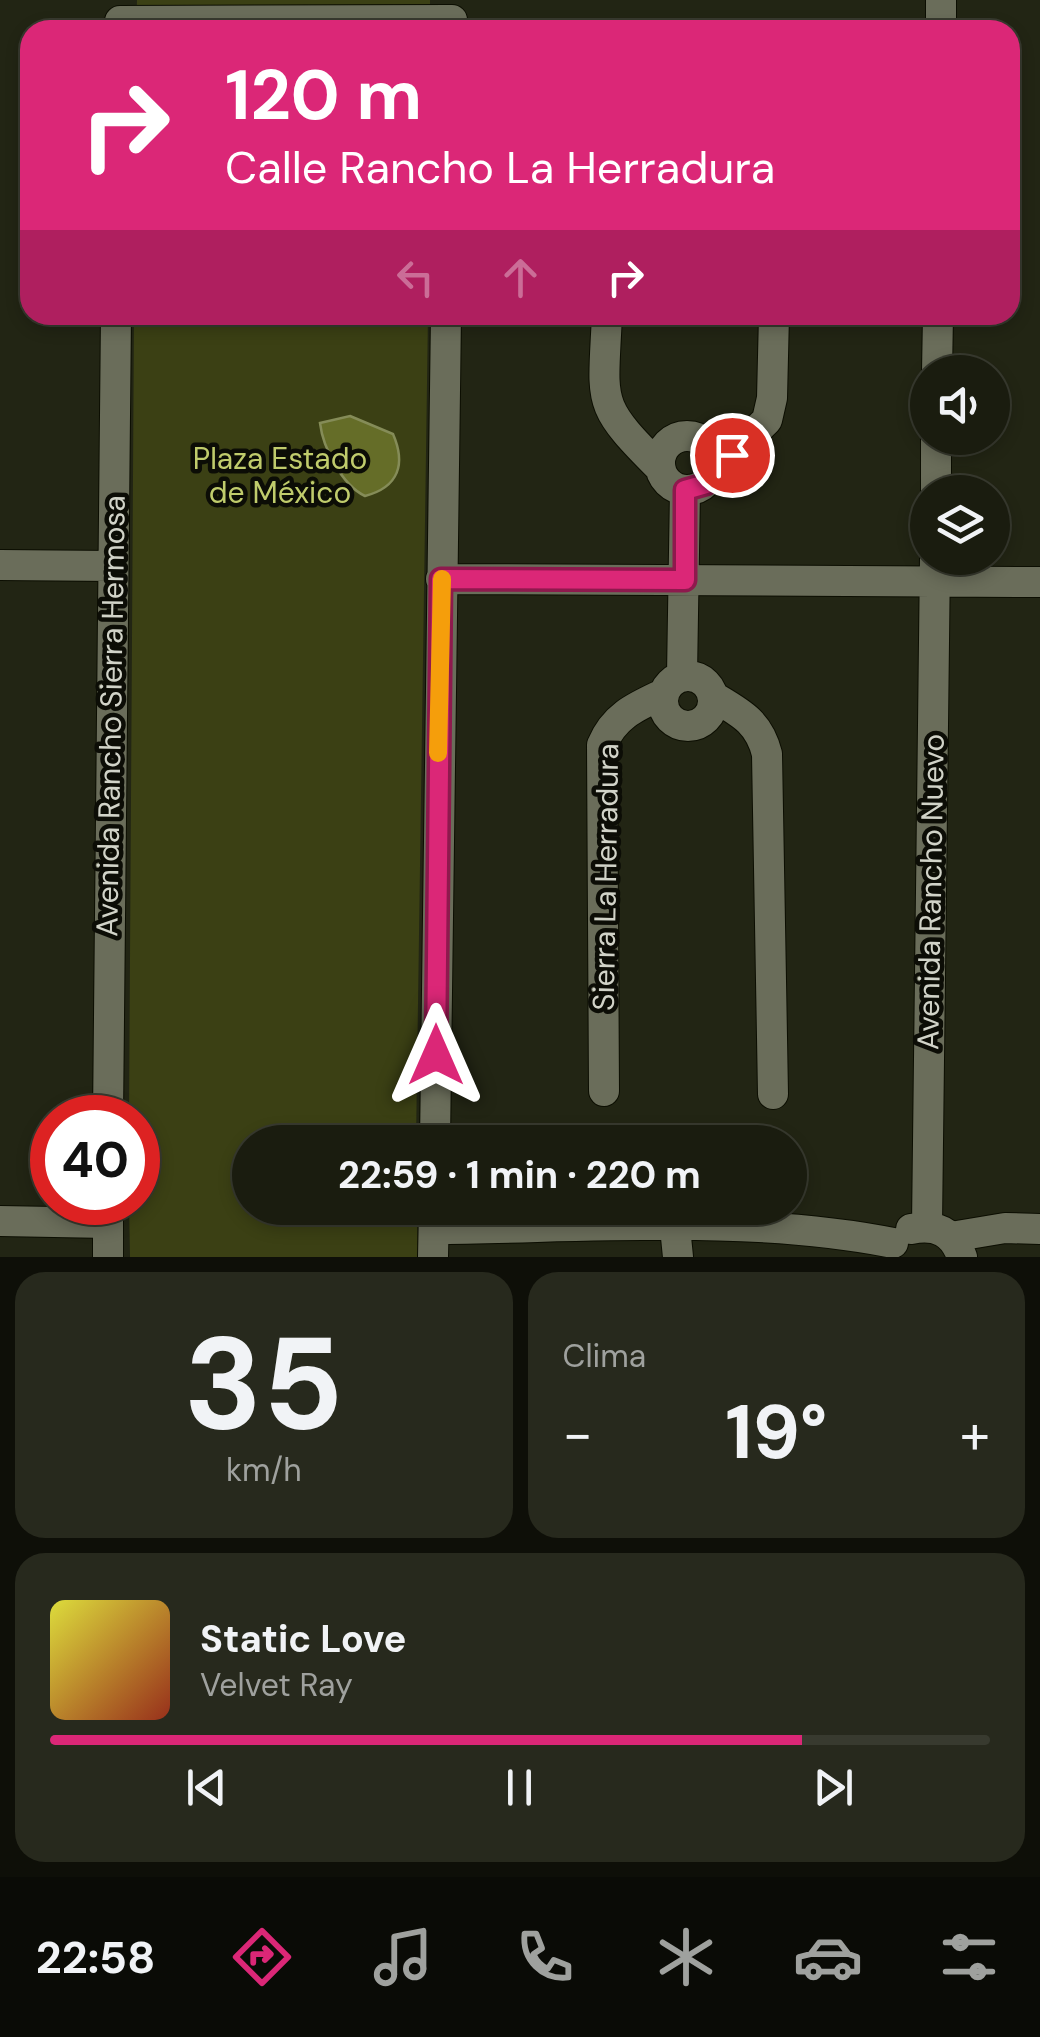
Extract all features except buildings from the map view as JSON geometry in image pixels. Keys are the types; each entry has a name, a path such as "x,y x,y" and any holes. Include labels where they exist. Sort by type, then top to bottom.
{"street":[{"path":"120,17 452,17"},
{"name":"Avenida Rancho Sierra Hermosa","path":"108,1095 116,325"},
{"path":"435,1125 446,325"},
{"path":"607,325 604,395 610,416 660,468 665,480 685,490 706,484 767,420 772,398 774,325"},
{"path":"937,355 938,325"},
{"path":"660,468 665,447 684,436 696,437 712,452 712,474"},
{"path":"673,685 696,676 708,684 714,697 705,720 681,725 663,707 673,685 685,580 685,490"},
{"path":"0,565 112,566"},
{"path":"441,579 685,580 910,570"},
{"name":"Avenida Rancho Nuevo","path":"935,575 947,1240"},
{"path":"983,575 1040,582"},
{"name":"Sierra La Herradura","path":"604,1091 602,745 609,728 630,709 673,685"},
{"path":"714,697 748,716 762,734 767,754 772,1094"},
{"path":"0,1221 30,1219"},
{"path":"108,1225 108,1257"},
{"path":"434,1231 677,1242 842,1233 890,1250 908,1230 947,1240 1006,1228 1040,1229"}],"green space":[{"path":"137,0 430,0 430,20 136,20"},
{"name":"Plaza Estado de México","path":"134,325 428,325 416,1125 232,1125 232,1225 417,1225 418,1257 130,1257 129,1225 160,1225 160,1095 129,1095"}],"shaded area":[{"path":"350,416 393,434 399,455 392,480 365,496 335,465 320,423"}],"slow traffic":[{"path":"438,753 442,579"}],"route":[{"path":"436,1055 441,579 685,580 685,490 706,484 732,455"}]}
